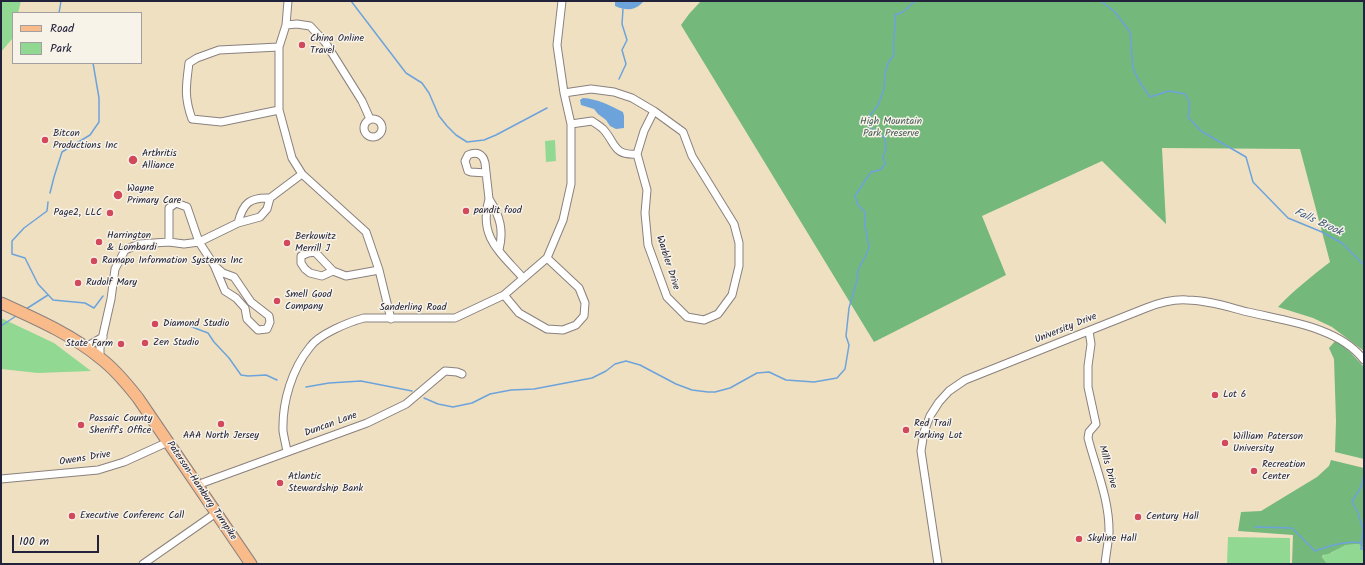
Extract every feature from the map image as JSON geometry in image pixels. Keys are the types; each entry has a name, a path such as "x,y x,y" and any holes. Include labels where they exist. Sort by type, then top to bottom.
{"main road":[{"name":"Paterson-Hamburg Turnpike","path":"1,303 61,331 100,357 117,374 132,390 251,564"}],"street":[{"path":"288,1 286,25 279,47 279,110 292,158 302,174 366,232 379,270 391,319"},
{"name":"Sanderling Road","path":"287,452 283,431 285,402 294,373 310,345 332,330 352,321 364,318 455,318 504,295 547,258 563,220 571,184 572,124 564,93 557,45 562,1"},
{"path":"286,25 297,24 310,26 325,42 362,101 370,119"},
{"path":"279,47 220,50 197,58 189,63 185,94 192,119 221,122 279,110"},
{"name":"Warbler Drive","path":"564,93 592,89 614,92 632,98 654,111 683,132 692,156 734,224 739,243 739,266 732,295 718,314 704,320 687,317 667,297 648,244 645,213 647,190 637,154"},
{"path":"572,124 592,121 603,129 615,148 626,155 637,154 644,131 654,111"},
{"path":"486,173 489,199 486,209 486,224 488,233 498,250 523,278"},
{"path":"238,223 241,212 248,202 259,198 270,198 302,174"},
{"path":"100,357 99,352 111,299 115,269 125,250 139,244 169,242 184,244 199,242 238,223 260,217 267,209 270,198"},
{"path":"489,199 500,220 502,236 498,250"},
{"path":"169,242 170,208 176,203 187,207 199,242 214,265 225,291 236,298 245,308 247,319 258,330 267,329 270,322 269,316 246,298 234,277 223,273 214,265"},
{"path":"504,295 519,313 547,328 563,330 576,325 584,316 585,303 579,288 547,258"},
{"path":"333,271 346,276 379,270"},
{"path":"240,303 246,298"},
{"name":"University Drive","path":"938,564 921,451 924,432 930,416 939,402 949,391 965,380 1089,330 1161,303 1176,300 1198,300 1316,328 1349,345 1364,360"},
{"name":"Mills Drive","path":"1089,330 1091,348 1088,366 1088,387 1096,424 1089,432 1088,438 1104,496 1107,513 1109,532 1105,564"},
{"path":"86,347 103,337"},
{"name":"Duncan Lane","path":"197,485 367,423 390,413 406,404 445,371 462,374"},
{"name":"Owens Drive","path":"1,479 98,470 124,462 168,442"},
{"path":"143,564 216,513"}],"green space":[{"path":"1,1 21,1 18,12 12,12 12,39 1,52"},
{"name":"High Mountain Park Preserve","path":"701,1 1364,1 1364,351 1332,327 1313,318 1278,307 1330,262 1300,149 1162,148 1166,224 1102,161 982,216 1006,275 874,342 681,25"},
{"path":"555,140 556,161 546,162 545,141"},
{"path":"1,318 54,343 91,371 38,373 1,369"},
{"path":"1336,340 1364,367 1364,459 1335,452 1336,421 1334,359 1329,348"},
{"path":"1331,460 1364,468 1364,549 1359,544 1347,545 1323,555 1322,557 1327,564 1292,564 1293,535 1238,531 1241,512 1261,511 1317,477 1329,466"},
{"path":"1228,537 1290,538 1290,564 1227,564"},
{"path":"1350,544 1359,544 1364,549 1364,564 1327,564 1322,557 1340,547"}],"water":[{"path":"615,1 644,1 637,7 623,9 615,6"},
{"path":"583,98 599,101 623,112 624,128 616,129 610,126 594,109 581,105 580,100"}],"waterway":[{"path":"59,12 61,1"},
{"path":"351,1 406,73 422,83 429,93 439,116 447,126 456,135 467,142 484,140 496,135 547,108"},
{"path":"424,398 438,404 453,407 472,403 490,394 511,390 534,389 592,378 606,371 615,364 626,361 640,365 676,384 692,390 708,392 715,392 730,388 757,373 769,372 786,380 814,382 837,378 845,369 849,345 846,336 849,308 857,280 858,270 869,247 865,226 865,212 858,205 855,196 871,172 880,170 885,164 883,157 886,148 885,137 877,134 865,122 878,105 884,89 885,73 888,63 894,55 893,45 895,15 903,12 915,1"},
{"name":"Falls Brook","path":"1101,1 1115,12 1130,32 1133,68 1139,81 1150,97 1169,91 1185,94 1190,103 1188,117 1201,131 1246,157 1253,182 1288,218 1322,232 1342,243 1364,265"},
{"path":"619,79 626,64 622,50 627,40 622,24 623,9"},
{"path":"50,193 62,152 90,135 99,122 99,98 93,64"},
{"path":"48,202 47,211 24,228 12,241 12,254 25,258 38,284 53,300 85,303 94,308 103,296"},
{"path":"26,309 48,295"},
{"path":"1,326 16,316"},
{"path":"184,324 208,333 241,375 266,375 277,380"},
{"path":"306,387 329,383 361,381 412,391"},
{"name":"Falls Brook","path":"1364,474 1362,485 1352,502 1358,513 1363,529 1361,549 1364,549"},
{"path":"1255,527 1292,528 1315,551 1332,545 1350,542 1362,543"}],"place":[{"name":"China Online Travel","path":"302,45"},
{"name":"Bitcon Productions Inc","path":"45,140"},
{"name":"Arthritis Alliance","path":"133,160"},
{"name":"Wayne Primary Care","path":"118,195"},
{"name":"pandit food","path":"466,211"},
{"name":"Page2, LLC","path":"110,213"},
{"name":"Harrington & Lombardi","path":"99,242"},
{"name":"Berkowitz Merrill J","path":"287,243"},
{"name":"Ramapo Information Systems Inc","path":"94,261"},
{"name":"Rudolf Mary","path":"78,283"},
{"name":"Smell Good Company","path":"277,301"},
{"name":"Diamond Studio","path":"155,324"},
{"name":"Zen Studio","path":"145,343"},
{"name":"State Farm","path":"121,344"},
{"name":"Lot 6","path":"1215,395"},
{"name":"AAA North Jersey","path":"221,424"},
{"name":"Passaic County Sheriff's Office","path":"81,425"},
{"name":"Red Trail Parking Lot","path":"906,430"},
{"name":"William Paterson University","path":"1225,443"},
{"name":"Recreation Center","path":"1254,471"},
{"name":"Atlantic Stewardship Bank","path":"280,483"},
{"name":"Executive Conferenc Call","path":"72,516"},
{"name":"Century Hall","path":"1138,517"},
{"name":"Skyline Hall","path":"1079,539"}]}
